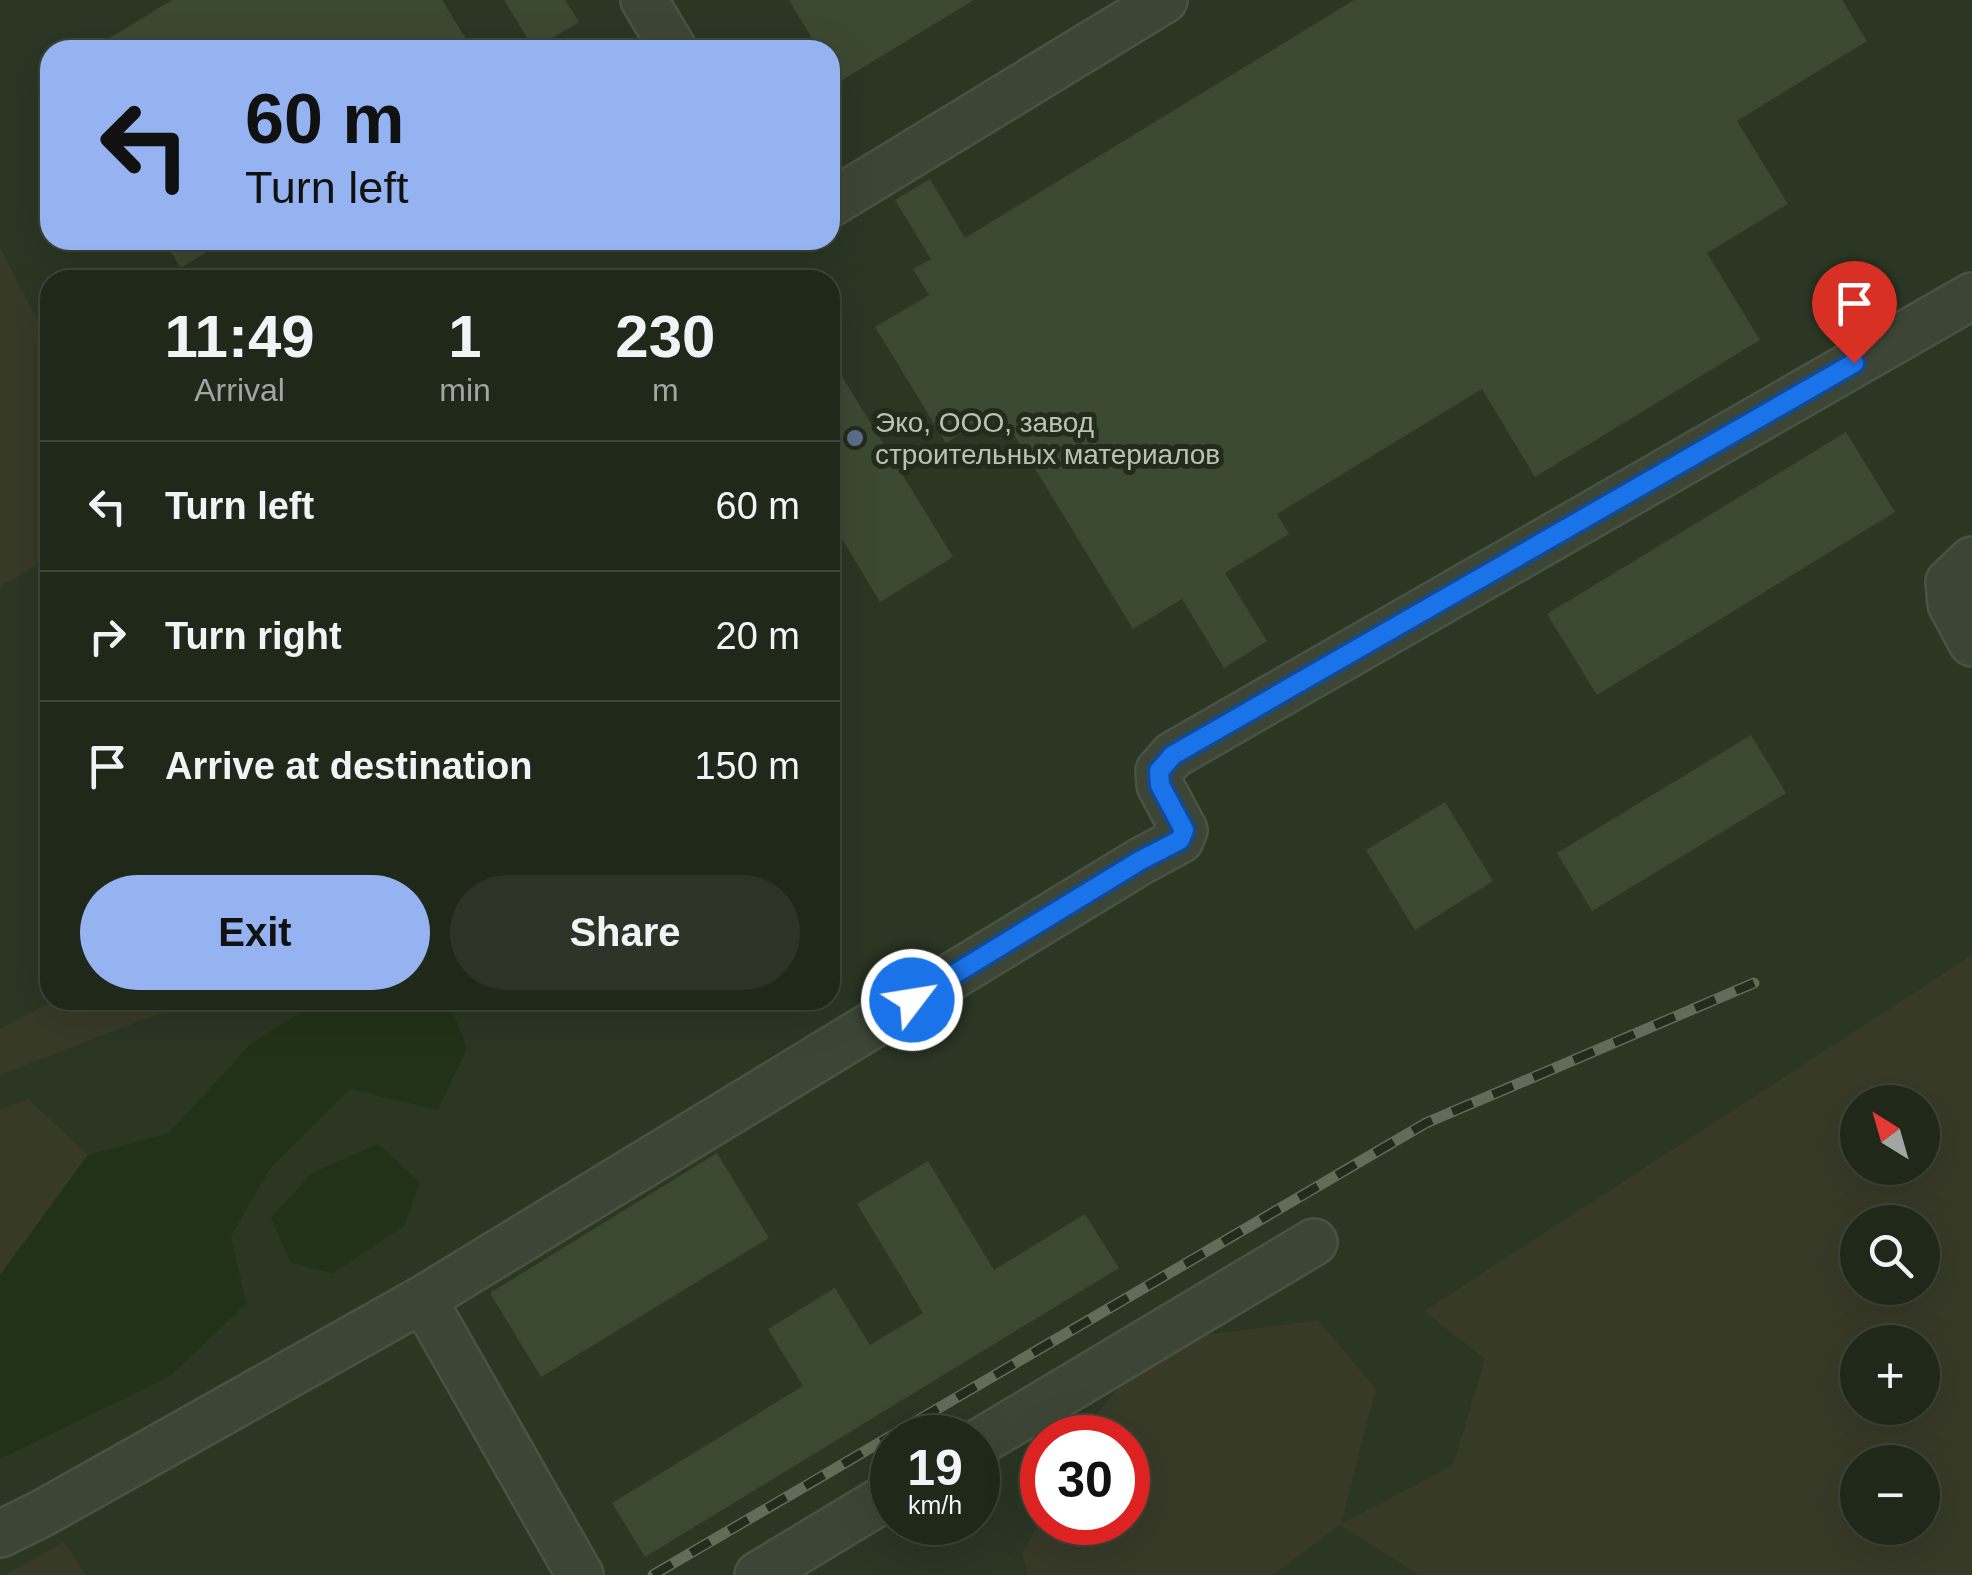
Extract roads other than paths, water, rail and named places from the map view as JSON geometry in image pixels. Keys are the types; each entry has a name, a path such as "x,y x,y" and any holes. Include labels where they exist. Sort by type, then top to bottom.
{"street":[{"path":"644,0 668,40"},
{"path":"840,198 1164,0"},
{"path":"0,1534 423,1300 1141,860 1180,840 1184,830 1160,785 1159,771 1173,755 1972,296"},
{"path":"1972,560 1949,582 1951,604 1972,643"},
{"path":"1000,1431 1314,1242"},
{"path":"423,1300 580,1575"},
{"path":"758,1575 870,1507"}],"railway":[{"path":"653,1575 1426,1123 1754,983"}],"place":[{"name":"Эко, ООО, завод строительных материалов","path":"855,438"}]}
